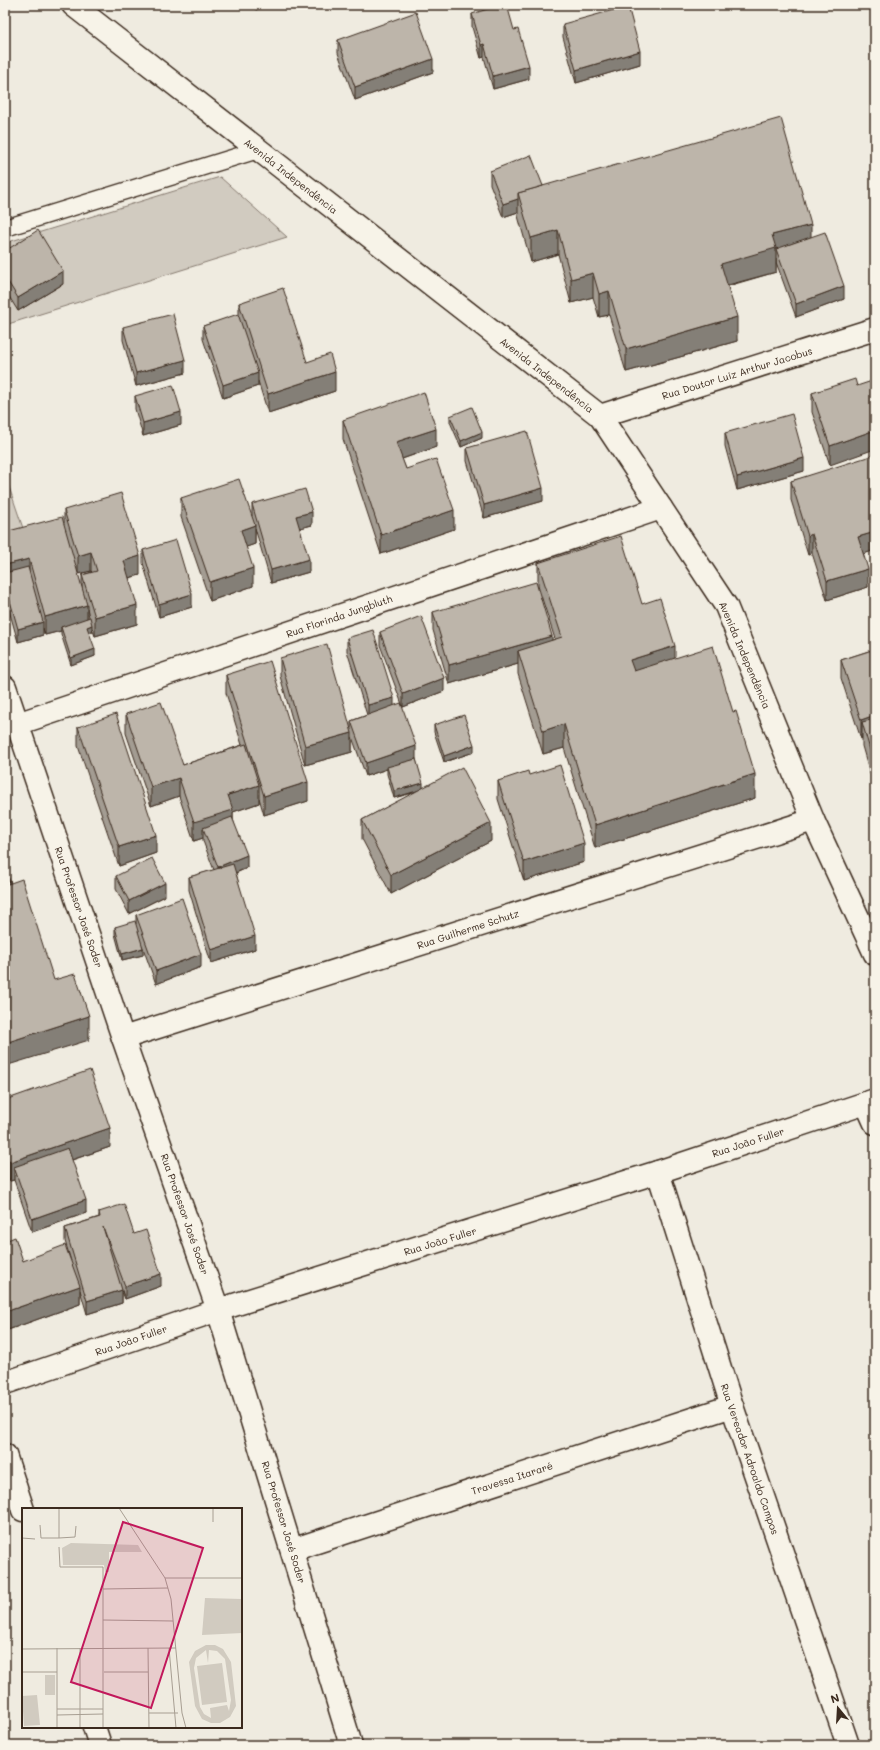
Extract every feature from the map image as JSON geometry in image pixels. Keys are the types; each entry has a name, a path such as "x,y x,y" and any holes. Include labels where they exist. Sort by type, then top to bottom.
{"street":[{"name":"Avenida Independência","path":"73,5 600,416 726,606 813,820 875,954"},
{"name":"Rua Doutor Luiz Arthur Jacobus","path":"600,416 875,329"},
{"name":"Rua Florinda Jungbluth","path":"18,724 661,508"},
{"name":"Rua Professor José Soder","path":"5,687 123,1038 218,1310 351,1745"},
{"name":"Rua Guilherme Schutz","path":"123,1038 813,820"},
{"name":"Rua João Fuller","path":"5,1383 218,1310 658,1172 870,1101"},
{"path":"870,1101 875,1123"},
{"name":"Rua Vereador Adroaldo Campos","path":"658,1172 732,1406 848,1745"},
{"name":"Travessa Itararé","path":"292,1550 732,1406"},
{"path":"5,1455 22,1508"},
{"path":"94,1728 100,1745"}],"lane":[{"path":"5,228 258,150"}],"shaded area":[{"path":"220,177 287,237 5,325 5,243"},
{"path":"5,475 28,543 5,550"}],"building":[{"path":"500,5 507,5 514,30 518,29 529,66 493,76 484,44 481,45 472,14"},
{"path":"628,6 640,51 576,70 563,24"},
{"path":"416,12 433,59 355,87 338,40"},
{"path":"781,118 811,225 772,235 776,248 721,264 737,317 626,349 609,291 599,294 593,273 571,279 558,230 531,238 518,193"},
{"path":"531,155 543,186 518,193 518,199 503,204 490,171"},
{"path":"38,230 63,271 18,298 5,277 5,251"},
{"path":"825,232 844,286 796,304 776,249"},
{"path":"283,288 307,362 330,354 335,372 268,394 239,303"},
{"path":"173,314 185,360 136,373 123,327"},
{"path":"238,314 258,373 223,385 203,326"},
{"path":"855,379 857,386 875,380 875,430 830,446 812,393"},
{"path":"173,385 181,412 143,423 135,396"},
{"path":"424,392 436,429 396,442 406,469 436,459 454,510 381,535 343,420"},
{"path":"472,407 482,432 461,441 450,416"},
{"path":"792,414 804,458 737,477 725,433"},
{"path":"527,431 543,488 484,505 467,448"},
{"path":"874,455 875,532 858,537 868,569 827,581 812,534 808,536 791,481"},
{"path":"239,479 255,525 241,530 253,568 210,582 181,498"},
{"path":"305,489 312,512 296,516 309,559 271,570 252,504"},
{"path":"121,493 140,556 124,561 137,605 95,617 82,575 97,571 91,552 78,556 64,510"},
{"path":"62,517 87,605 45,617 29,559 5,565 5,532"},
{"path":"621,536 642,604 660,598 675,646 630,660 634,671 713,646 733,712 736,711 755,774 595,825 564,724 543,731 518,651 562,637 538,563"},
{"path":"176,540 192,594 159,604 143,550"},
{"path":"28,567 43,622 18,629 5,583 5,573"},
{"path":"536,582 552,636 449,665 433,612"},
{"path":"421,616 444,678 403,694 380,632"},
{"path":"90,617 92,625 87,627 95,649 71,658 61,627"},
{"path":"373,630 394,698 368,705 347,638"},
{"path":"327,644 352,733 305,746 280,658"},
{"path":"875,649 875,715 861,720 841,660"},
{"path":"270,661 308,782 264,796 226,675"},
{"path":"161,702 183,765 246,744 259,785 228,795 233,810 194,822 179,778 151,787 126,714"},
{"path":"401,703 416,746 366,763 351,721"},
{"path":"116,714 156,835 119,847 78,727"},
{"path":"464,715 474,745 444,756 434,725"},
{"path":"875,719 875,767 862,722"},
{"path":"416,759 423,783 394,791 387,767"},
{"path":"560,765 584,843 524,862 498,781 528,771 529,775"},
{"path":"462,767 491,823 391,875 362,820"},
{"path":"232,817 247,855 218,867 203,828"},
{"path":"152,858 165,883 129,901 116,876"},
{"path":"233,864 255,936 211,950 189,877"},
{"path":"5,869 10,881 5,883"},
{"path":"22,879 54,980 75,974 89,1016 5,1043 5,885"},
{"path":"182,898 201,954 156,971 136,915"},
{"path":"135,921 143,948 122,954 115,927"},
{"path":"90,1070 110,1128 10,1162 10,1160 5,1162 5,1100"},
{"path":"68,1148 86,1200 32,1219 14,1167"},
{"path":"124,1204 134,1234 146,1230 161,1274 125,1286 103,1227 122,1290 87,1301 65,1228 100,1217 99,1212"},
{"path":"15,1237 23,1261 65,1245 80,1286 5,1312 5,1241"}]}
